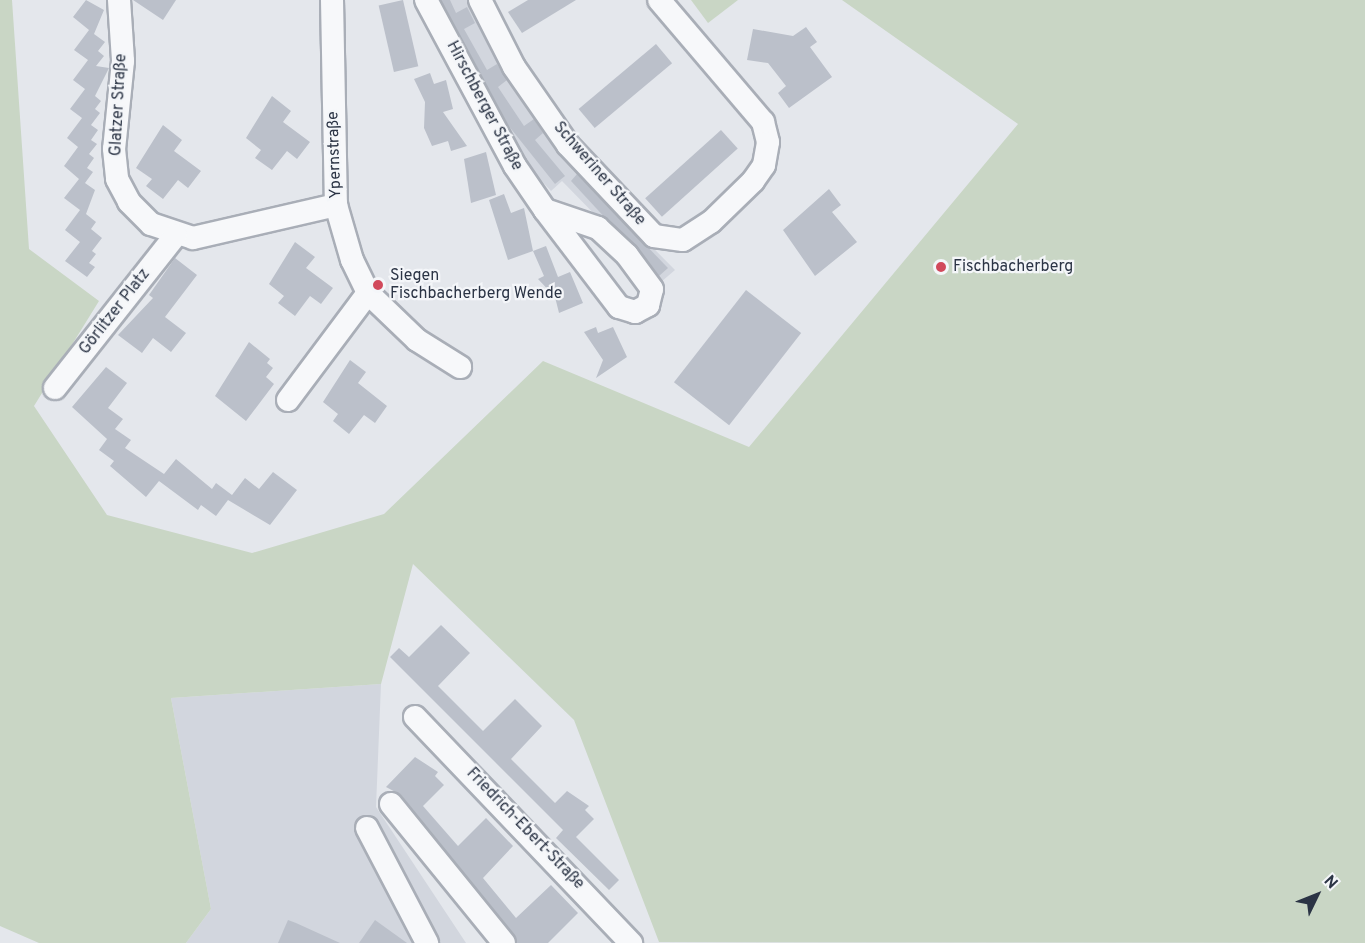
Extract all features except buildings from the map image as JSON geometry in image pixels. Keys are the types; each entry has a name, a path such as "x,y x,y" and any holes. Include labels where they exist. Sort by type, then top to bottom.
{"street":[{"name":"Glatzer Straße","path":"119,0 123,61 114,150 117,179 129,202 152,224 175,236"},
{"name":"Ypernstraße","path":"332,0 336,205 368,293 417,340 460,367"},
{"name":"Hirschberger Straße","path":"426,0 515,166 545,210 619,307 635,312 648,305 652,289 627,255 598,228 545,210"},
{"name":"Schweriner Straße","path":"480,0 514,67 568,145 654,236 683,240 711,222 753,181 764,165 768,142 763,122 659,0"},
{"path":"175,236 235,231 336,205"},
{"name":"Görlitzer Platz","path":"55,388 175,236"},
{"path":"288,399 368,293"},
{"name":"Friedrich-Ebert-Straße","path":"415,717 631,943"},
{"path":"392,804 504,943"},
{"path":"367,828 427,943"}],"shaded area":[{"path":"432,0 468,0 575,169 675,270 661,282 562,181 551,191 514,151"},
{"path":"381,684 376,807 466,943 186,943 211,909 171,698"}],"green space":[{"path":"0,0 12,0 29,249 99,301 34,406 107,515 252,553 384,514 543,361 749,447 1018,124 842,0 1365,0 1365,943 659,942 574,720 413,564 381,684 171,698 211,909 186,943 39,943 0,926"},
{"path":"691,0 738,0 708,23"}],"place":[{"name":"Fischbacherberg","path":"941,267"},
{"name":"Siegen Fischbacherberg Wende","path":"378,285"}]}
